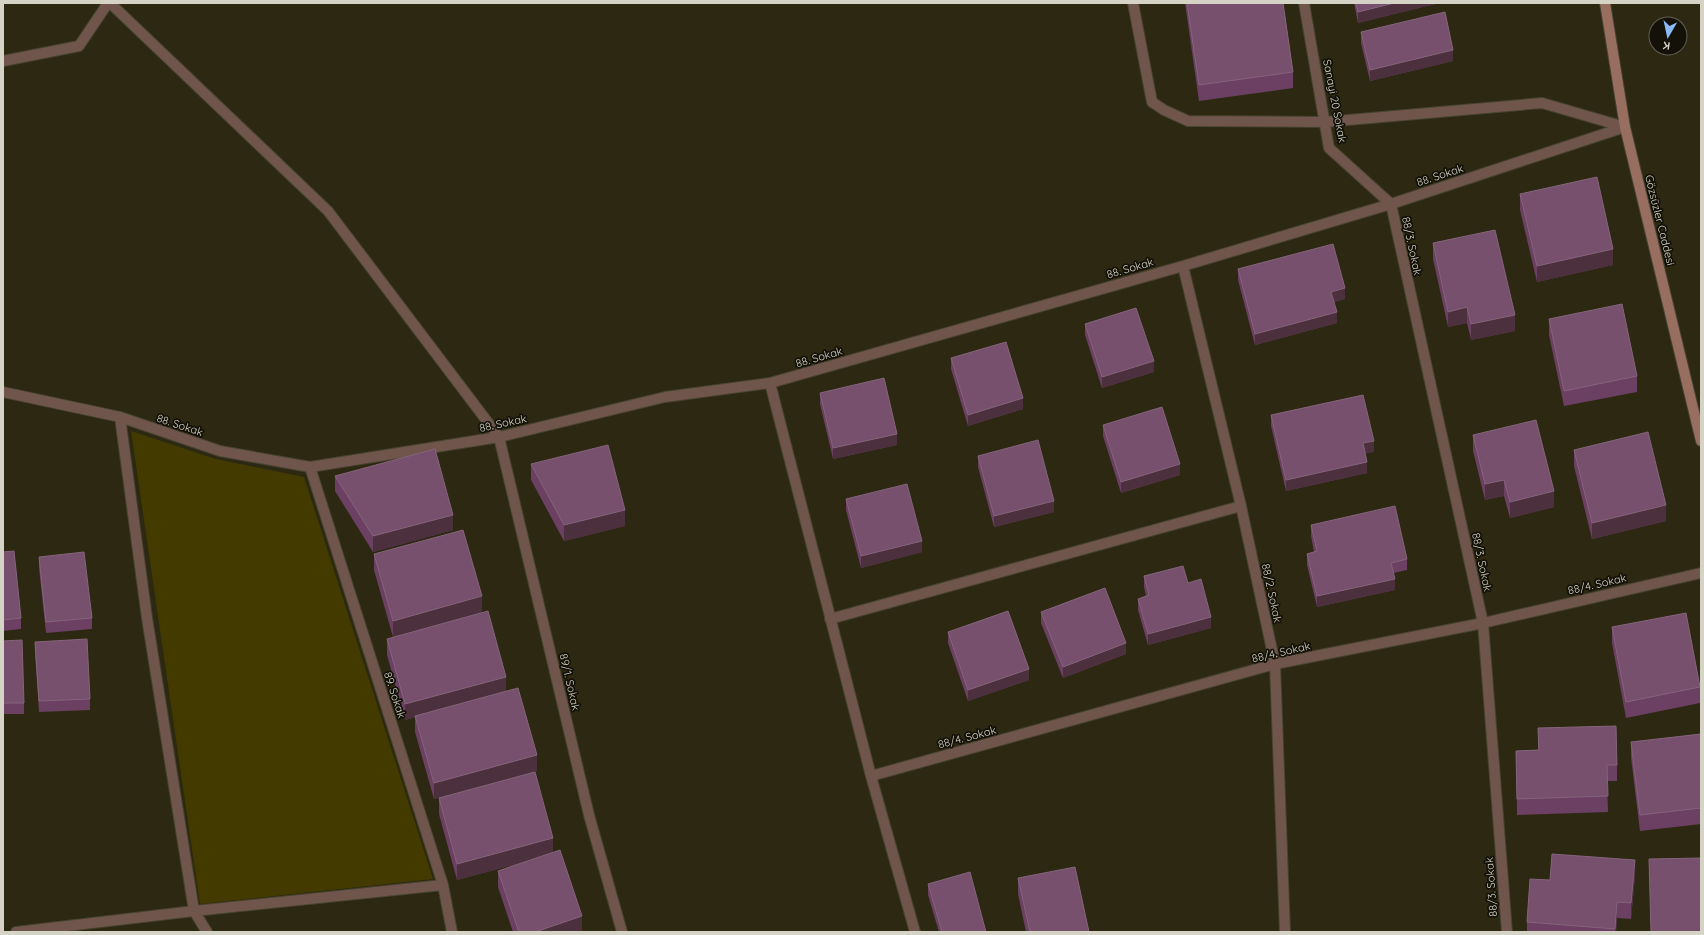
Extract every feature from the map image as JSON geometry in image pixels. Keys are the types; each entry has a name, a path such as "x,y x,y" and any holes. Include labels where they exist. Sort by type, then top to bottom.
{"street":[{"path":"3,61 79,46 109,3 328,211 499,437"},
{"path":"1133,3 1152,102 1164,110 1188,121 1325,122 1542,103 1625,127"},
{"name":"Sanayi 20 Sokak","path":"1304,3 1330,148 1391,204"},
{"name":"Gözsüzler Caddesi","path":"1604,3 1625,127 1701,441"},
{"name":"88. Sokak","path":"3,392 120,417 220,451 310,467 499,437 665,397 770,383 1183,266 1391,204 1625,127"},
{"name":"88/3. Sokak","path":"1391,204 1483,623 1507,932"},
{"name":"88/2. Sokak","path":"1183,266 1241,506 1275,664 1285,932"},
{"path":"770,383 871,776 915,932"},
{"path":"120,417 146,618 194,911 207,932"},
{"name":"89/1. Sokak","path":"499,437 589,815 622,932"},
{"name":"89. Sokak","path":"310,467 443,885 452,932"},
{"path":"830,619 1241,506"},
{"name":"88/4. Sokak","path":"871,776 1275,664 1483,623 1701,573"},
{"path":"16,932 194,911 443,885"}],"shaded area":[{"path":"131,431 216,459 304,477 433,879 200,904"}],"building":[{"path":"1187,3 1283,3 1293,72 1199,85"},
{"path":"1356,3 1394,3 1358,12"},
{"path":"1445,12 1453,50 1370,70 1361,32"},
{"path":"1597,177 1613,249 1537,266 1520,194"},
{"path":"1495,230 1515,315 1471,324 1467,307 1448,312 1433,243"},
{"path":"1333,244 1345,288 1331,292 1337,312 1255,334 1238,269"},
{"path":"1622,304 1637,376 1564,391 1549,319"},
{"path":"1136,308 1154,361 1102,377 1085,324"},
{"path":"1006,342 1023,398 968,415 951,358"},
{"path":"884,378 897,434 833,448 820,393"},
{"path":"1363,395 1374,441 1363,443 1367,462 1286,480 1271,415"},
{"path":"1162,407 1180,464 1121,482 1103,425"},
{"path":"1536,420 1554,491 1510,502 1504,480 1485,484 1473,435"},
{"path":"1648,432 1666,505 1592,523 1574,450"},
{"path":"1038,440 1054,501 994,516 978,456"},
{"path":"608,445 625,510 564,525 531,464"},
{"path":"435,449 453,515 373,536 335,476"},
{"path":"907,484 922,541 861,556 846,499"},
{"path":"1395,506 1407,559 1391,563 1395,579 1317,596 1307,554 1317,551 1311,525"},
{"path":"463,530 482,596 393,621 374,554"},
{"path":"14,551 21,618 3,620 3,552"},
{"path":"84,552 92,618 46,622 39,557"},
{"path":"1183,566 1188,583 1201,579 1211,617 1148,634 1138,599 1149,595 1144,576"},
{"path":"1105,588 1126,643 1063,667 1041,612"},
{"path":"488,611 506,677 405,704 387,639"},
{"path":"1008,611 1029,669 968,690 948,632"},
{"path":"1686,613 1700,687 1626,702 1612,627"},
{"path":"87,639 90,699 39,701 35,642"},
{"path":"22,640 24,703 3,703 3,641"},
{"path":"518,688 537,755 434,783 415,716"},
{"path":"1616,726 1617,765 1607,765 1608,796 1517,799 1516,751 1539,750 1538,728"},
{"path":"1701,734 1701,808 1640,815 1631,742"},
{"path":"535,772 553,838 457,864 439,798"},
{"path":"560,850 582,916 535,932 519,932 498,871"},
{"path":"1552,854 1635,860 1631,903 1617,902 1615,929 1527,922 1530,879 1550,880"},
{"path":"1701,858 1701,932 1651,932 1649,859"},
{"path":"1075,867 1089,932 1030,932 1018,878"},
{"path":"970,872 986,932 942,932 928,884"}]}
